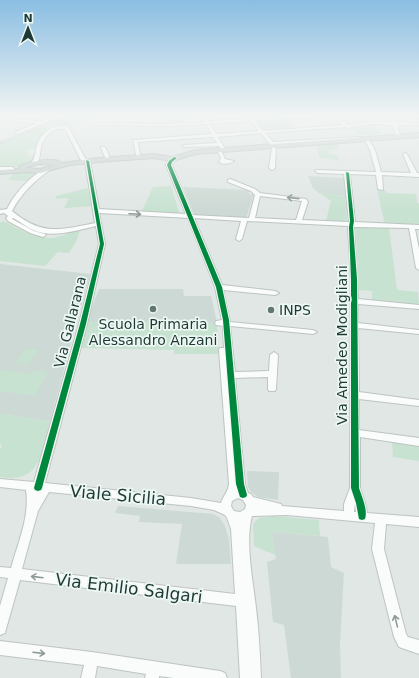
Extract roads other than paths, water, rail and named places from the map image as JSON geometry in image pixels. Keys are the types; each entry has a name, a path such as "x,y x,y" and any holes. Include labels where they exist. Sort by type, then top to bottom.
{"main road":[{"path":"0,171 138,155 173,156 182,146"},
{"path":"48,166 86,161 154,156 163,158 192,153 214,146"},
{"path":"227,146 238,148 265,146"},
{"path":"0,171 32,167"}],"street":[{"name":"Via Gallarana","path":"39,156 40,146"},
{"name":"Via Gallarana","path":"0,629 83,324 102,244 86,161 77,146"},
{"path":"136,146 138,155"},
{"path":"219,146 223,160"},
{"path":"272,146 272,168"},
{"path":"366,146 378,174 381,189"},
{"path":"103,148 108,158"},
{"path":"405,154 417,175"},
{"path":"36,177 37,174 32,167 39,156 48,166 5,209 12,216 9,218 10,220 37,234 64,235 67,233 65,231 99,224"},
{"path":"173,156 169,165 214,286 231,375 239,479 248,506 244,524 244,545 252,622 254,678"},
{"path":"163,158 219,287 234,484 233,492 225,504 237,529 246,678"},
{"path":"318,171 417,175"},
{"name":"Via Amedeo Modigliani","path":"347,173 353,224 351,227 354,301 355,488 362,517"},
{"path":"230,181 252,189 258,194 304,200 306,202 298,222"},
{"path":"252,220 258,194"},
{"path":"96,211 244,220 415,227 419,268"},
{"path":"239,239 244,220"},
{"path":"219,287 275,293"},
{"path":"354,301 419,307"},
{"path":"222,323 313,332"},
{"path":"354,325 419,332"},
{"path":"272,390 274,355"},
{"path":"231,375 273,374"},
{"path":"355,395 419,402"},
{"path":"354,432 419,442"},
{"name":"Viale Sicilia","path":"0,483 38,488 191,502 219,507 229,513"},
{"name":"Via Amedeo Modigliani","path":"349,516 349,504 355,488"},
{"path":"229,498 235,494 248,506 419,522"},
{"name":"Viale Sicilia","path":"191,502 214,501 229,498"},
{"path":"229,513 240,517 248,506"},
{"path":"381,519 378,549 400,636 404,642 419,648"},
{"name":"Via Emilio Salgari","path":"0,572 242,601"},
{"path":"0,648 92,659 152,673 220,678"},
{"path":"88,678 92,659"}],"place":[{"name":"Scuola Primaria Alessandro Anzani","path":"153,309"},
{"name":"INPS","path":"271,310"}]}
